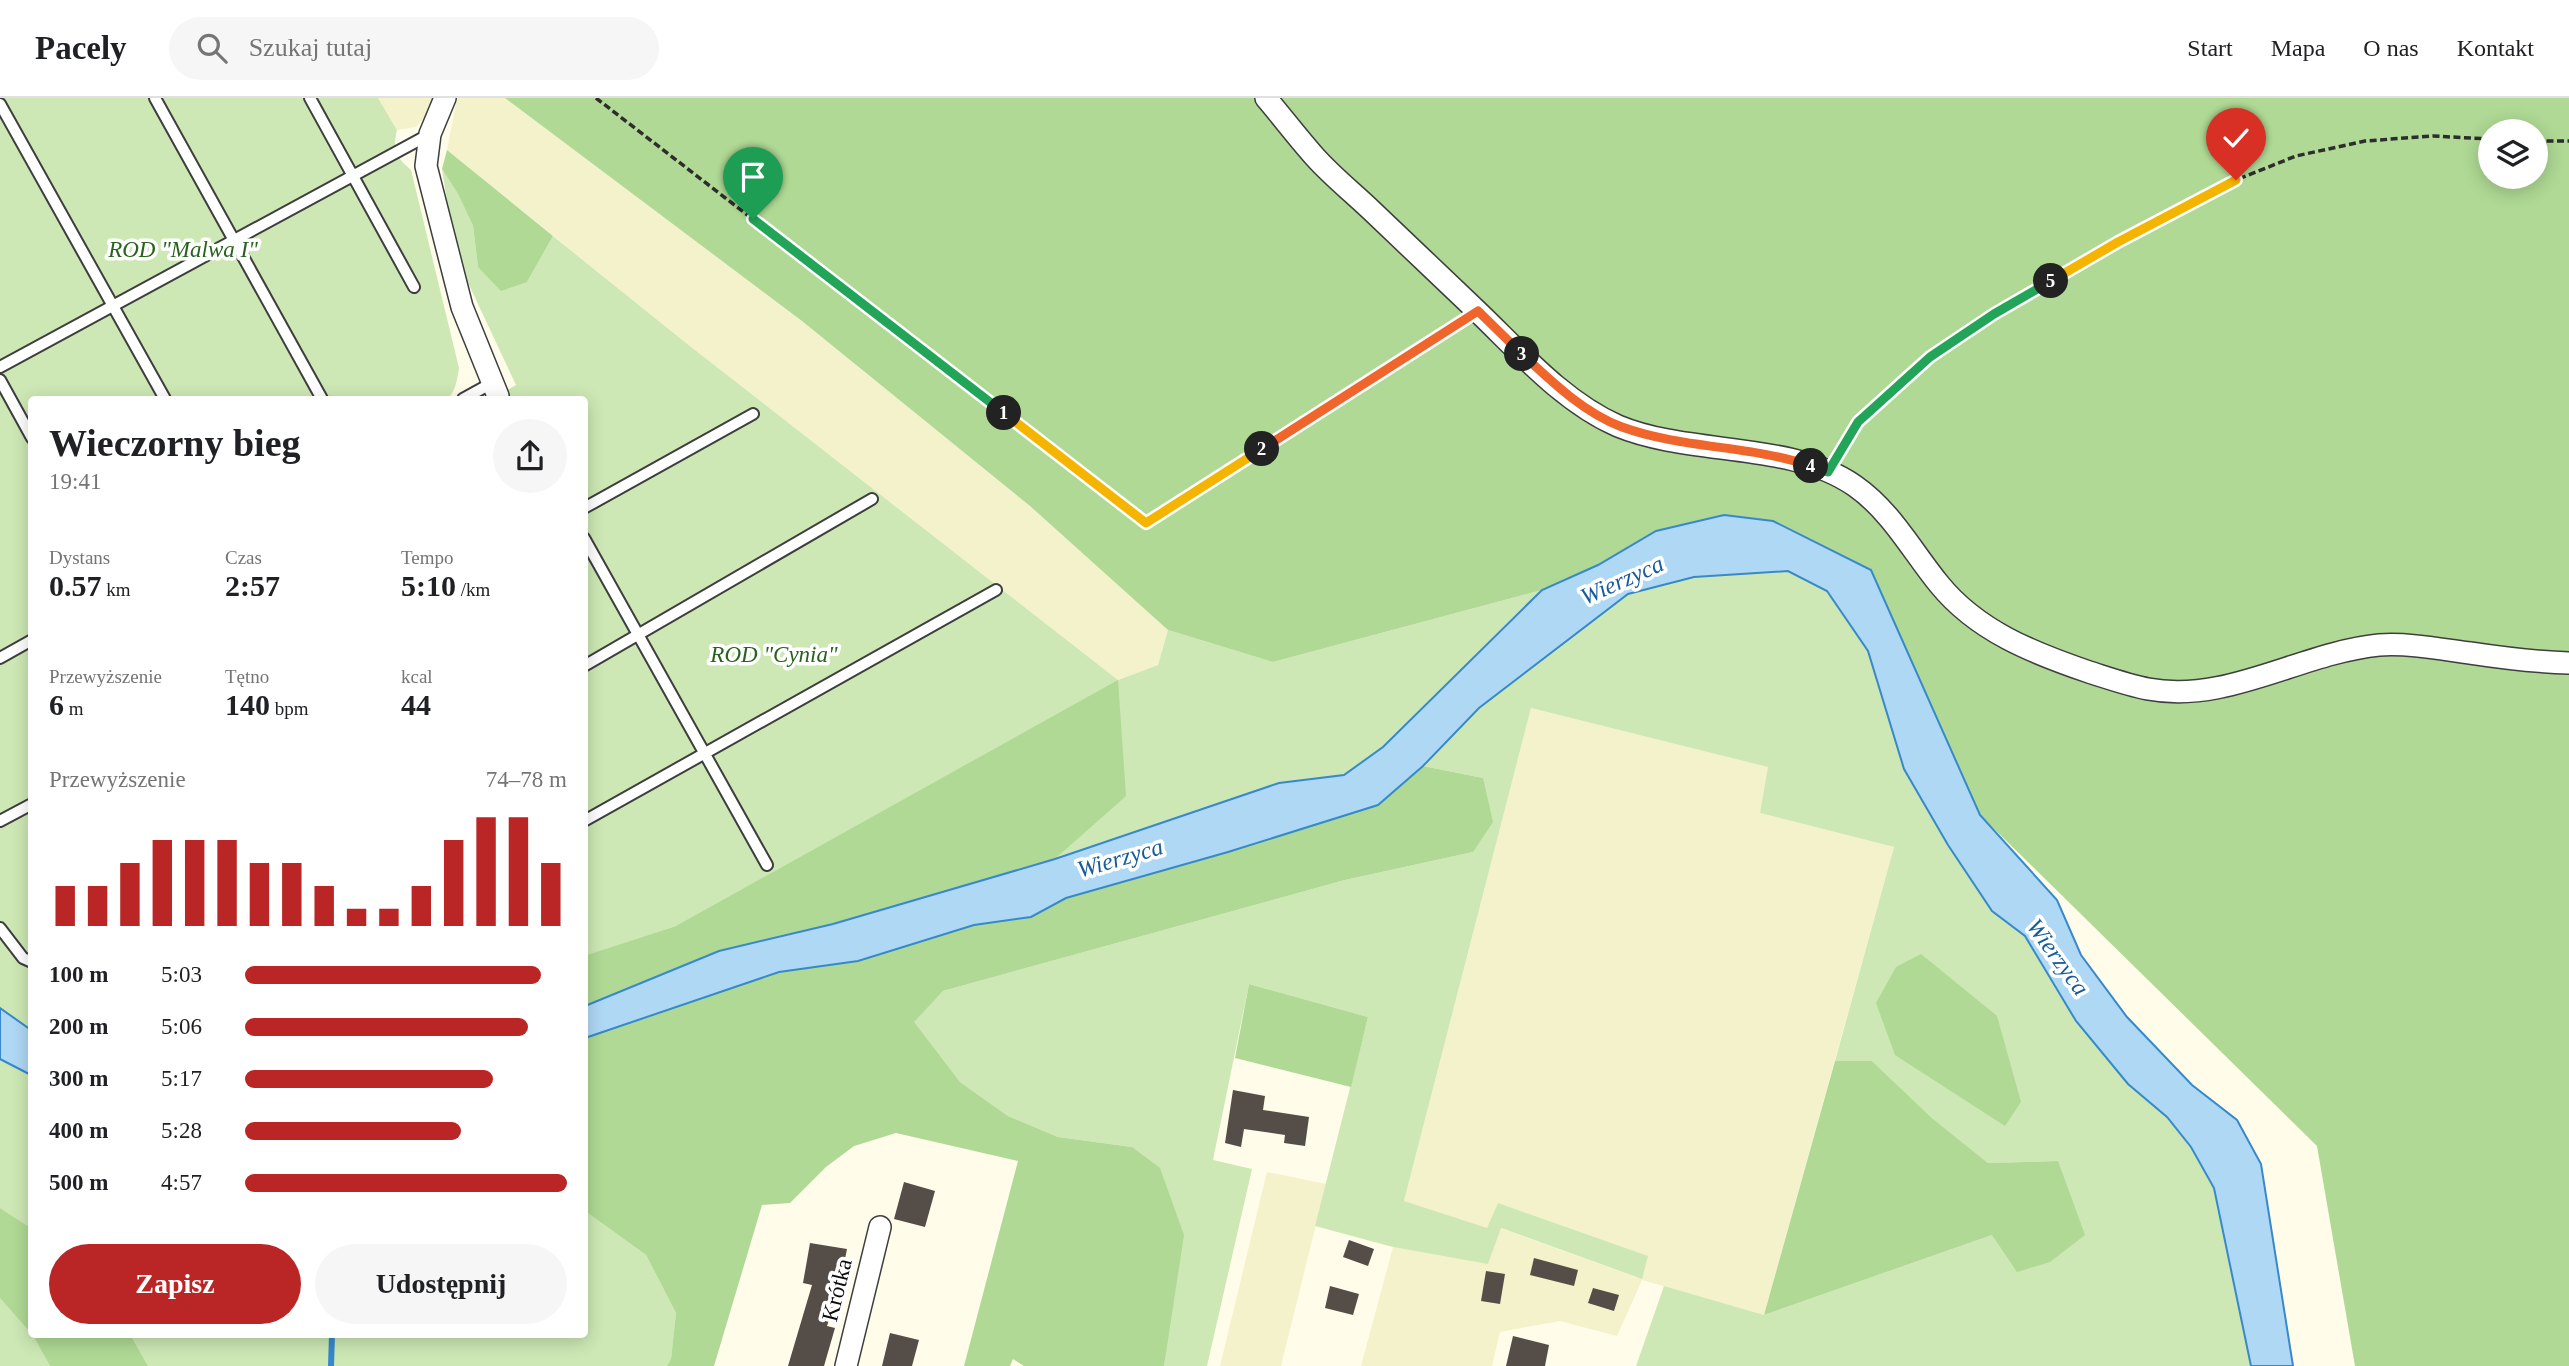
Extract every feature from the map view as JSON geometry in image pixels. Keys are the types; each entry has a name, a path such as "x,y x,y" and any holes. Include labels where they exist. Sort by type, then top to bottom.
{"street":[{"path":"445,98 430,134 426,166 463,307 496,392"},
{"path":"1266,98 1316,158 1565,392 1619,426 1654,436 1801,463 1828,472 1853,485 1877,505 1951,598 1979,622 2005,639 2137,687 2176,693 2232,685 2338,652 2385,645 2416,646 2511,660 2569,663"},
{"name":"Krótka","path":"846,1366 880,1227"}],"lane":[{"path":"155,98 320,396"},
{"path":"310,98 414,287"},
{"path":"0,104 163,396"},
{"path":"0,367 430,134"},
{"path":"0,380 28,431"},
{"path":"477,396 496,392"},
{"path":"588,507 753,414"},
{"path":"588,664 872,499"},
{"path":"588,545 767,865"},
{"path":"588,819 996,590"},
{"path":"0,658 28,642"},
{"path":"0,821 28,806"},
{"path":"0,928 5,937 28,958"}],"path":[{"path":"596,98 1146,523 1478,311"},
{"path":"1828,472 1858,422 1930,357 1994,314 2118,242 2236,180 2296,156 2365,141 2432,136 2478,138"},
{"path":"2548,141 2569,141"}],"shaded area":[{"path":"378,98 434,98 427,115 416,127 397,130"},
{"path":"457,98 505,98 802,321 1030,506 1168,630 1158,665 1118,680 686,343 447,150"},
{"path":"1531,708 1769,767 1760,813 1894,847 1764,1315 1642,1280 1617,1336 1560,1321 1500,1332 1492,1366 1361,1366 1393,1247 1488,1263 1500,1228 1641,1279 1498,1204 1487,1229 1404,1201"},
{"path":"1267,1172 1326,1184 1281,1366 1220,1366"}],"green space":[{"name":"ROD \"Malwa I\"","path":"0,98 378,98 397,130 396,153 411,170 459,368 457,381 449,396 28,396 28,1028 0,1008"},
{"path":"505,98 2569,98 2569,1366 2355,1366 2317,1146 1980,815 1871,570 1598,565 1542,590 1273,662 1168,630 1030,506 802,321"},
{"path":"447,150 553,236 527,282 501,291 478,267 473,226 458,194 442,169"},
{"name":"ROD \"Cynia\"","path":"442,169 458,194 473,226 478,267 527,282 553,236 1118,680 1158,665 1168,630 1273,662 1542,590 1383,747 1344,775 1279,783 1055,859 1126,795 676,926 588,955 588,396 497,396 516,385 456,257"},
{"path":"1788,571 1827,591 1868,651 1904,769 1948,845 1992,911 2025,936 2076,1021 2128,1084 2167,1117 2191,1147 2214,1188 2251,1366 1636,1366 1664,1286 1764,1315 1992,1235 2058,1161 1988,1163 1932,1118 1872,1061 1835,1061 1894,847 1760,813 1768,767 1531,708 1404,1201 1487,1228 1498,1203 1648,1256 1642,1279 1501,1228 1488,1264 1393,1247 1315,1226 1368,1017 1249,984 1213,1160 1252,1169 1207,1366 1164,1366 1171,1309 1132,1147 1058,1137 1008,1116 960,1082 913,1022 943,991 1345,880 1473,852 1483,778 1423,766 1479,708 1628,594 1694,577"},
{"path":"1118,680 1126,796 1055,859 833,924 719,951 588,1005 588,955 676,926"},
{"path":"1423,766 1483,778 1493,822 1473,852 1345,880 943,991 914,1022 960,1082 1008,1116 1058,1137 1132,1147 1160,1168 1184,1235 1164,1366 1024,1366 1013,1359 1010,1366 964,1366 1018,1161 896,1133 854,1146 826,1167 790,1203 762,1205 714,1366 667,1366 671,1359 676,1313 646,1255 588,1213 588,1037 779,972 858,961 974,925 1031,917 1066,898 1228,852 1378,805"},
{"path":"1921,954 1997,1016 2021,1102 2005,1126 1895,1055 1876,1003 1896,967"},
{"path":"1249,984 1368,1017 1351,1087 1235,1058"},
{"path":"0,1059 28,1073 28,1226 0,1208"},
{"path":"1835,1061 1872,1061 1932,1118 1988,1163 2058,1161 2085,1235 2050,1262 2017,1272 1992,1235 1764,1315"},
{"path":"0,1208 28,1226 28,1330 0,1298"},
{"path":"588,1213 646,1255 676,1313 671,1360 667,1366 148,1366 132,1338 588,1338"},
{"path":"0,1298 28,1327 28,1338 34,1338 50,1366 0,1366"},
{"path":"34,1338 132,1338 148,1366 50,1366"}],"water":[{"name":"Wierzyca","path":"1724,515 1773,521 1871,570 1980,815 2057,900 2081,955 2127,1017 2192,1085 2237,1120 2261,1164 2293,1366 2251,1366 2214,1188 2191,1147 2167,1117 2128,1084 2076,1021 2025,936 1992,911 1948,845 1904,769 1868,651 1827,591 1788,571 1694,577 1628,594 1479,708 1423,766 1378,805 1228,852 1066,898 1031,917 974,925 858,961 779,972 588,1037 588,1005 719,951 833,924 1055,859 1279,783 1344,775 1383,747 1542,590 1598,565 1656,531"},
{"path":"0,1008 28,1028 28,1073 0,1059"}],"building":[{"path":"1233,1090 1265,1096 1263,1110 1309,1117 1305,1146 1284,1143 1285,1135 1244,1129 1241,1147 1225,1143"},
{"path":"904,1182 935,1191 925,1227 894,1219"},
{"path":"1349,1240 1374,1249 1368,1266 1343,1257"},
{"path":"810,1243 847,1249 839,1289 827,1326 835,1328 824,1366 788,1366 812,1285 803,1283"},
{"path":"1534,1258 1578,1270 1574,1286 1530,1275"},
{"path":"1486,1271 1505,1274 1500,1304 1481,1301"},
{"path":"1330,1286 1359,1294 1353,1315 1325,1308"},
{"path":"1593,1288 1619,1295 1614,1311 1588,1303"},
{"path":"890,1333 919,1340 912,1366 882,1366"},
{"path":"1513,1336 1549,1345 1545,1366 1506,1366"}],"waterway":[{"path":"331,1366 332,1338"}],"route":[{"path":"753,219 1146,523 1478,311 1565,392 1619,426 1654,436 1770,456 1828,472 1858,422 1930,357 1994,314 2118,242 2236,180"}]}
